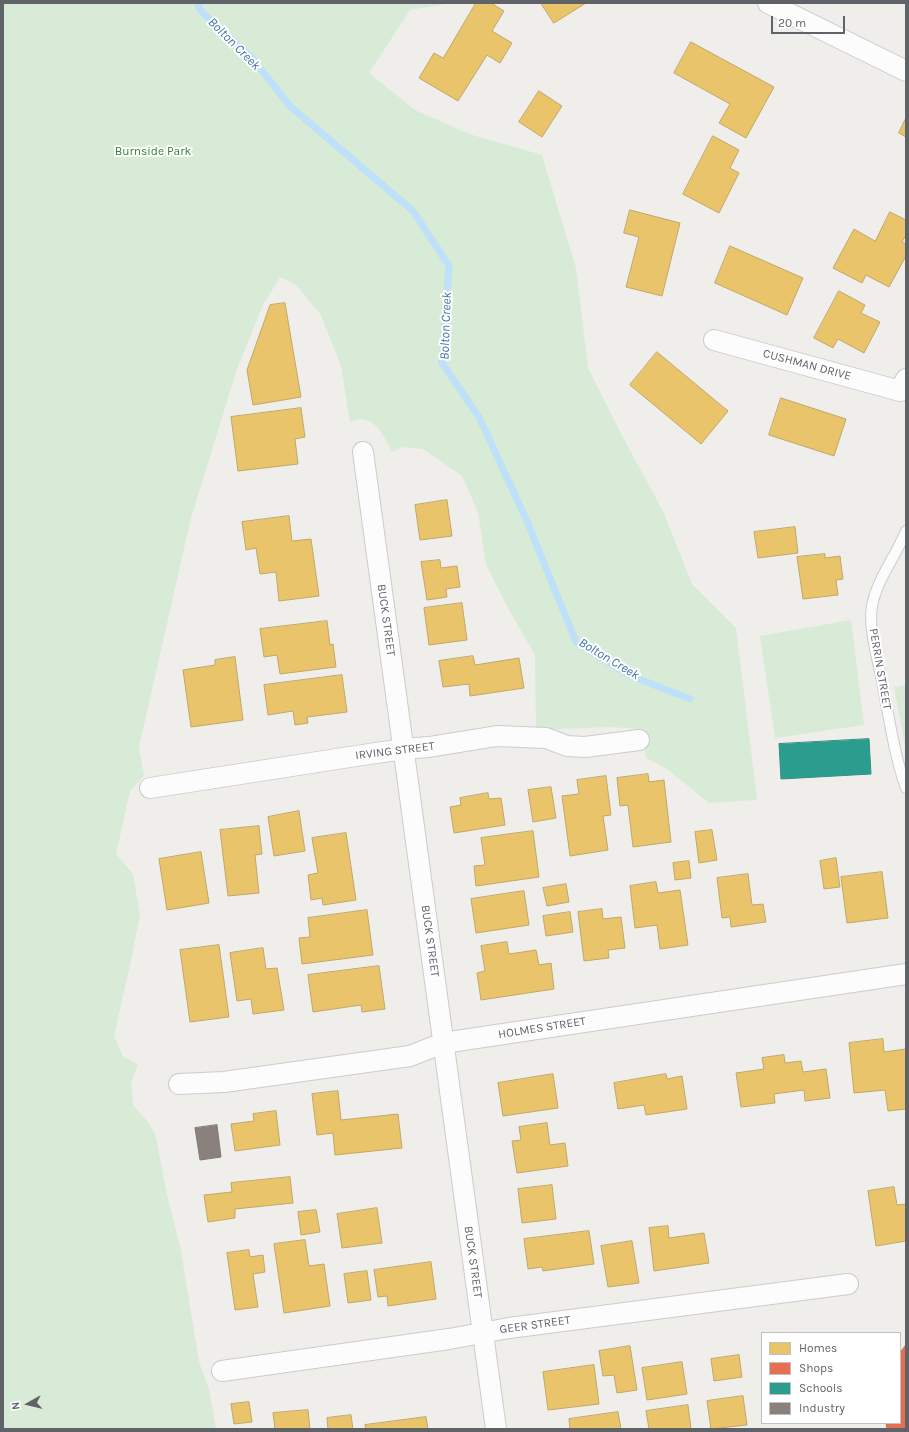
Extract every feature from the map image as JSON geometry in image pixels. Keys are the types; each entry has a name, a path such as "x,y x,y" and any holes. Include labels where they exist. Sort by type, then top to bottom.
{"street":[{"path":"768,3 906,71"},
{"name":"CUSHMAN DRIVE","path":"714,340 904,390"},
{"name":"BUCK STREET","path":"363,452 496,1429"},
{"name":"IRVING STREET","path":"150,788 497,736 546,738 567,746 585,747 639,740"},
{"name":"HOLMES STREET","path":"179,1084 224,1082 410,1056 443,1043 906,974"},
{"name":"GEER STREET","path":"222,1371 449,1339 483,1332 848,1284"}],"lane":[{"name":"PERRIN STREET","path":"906,531 877,589 872,607 873,637 900,771 906,788"}],"green space":[{"name":"Burnside Park","path":"3,3 452,3 410,10 369,73 415,110 469,134 542,155 576,268 588,368 627,445 663,511 692,584 736,628 757,800 709,803 667,769 646,758 642,729 610,727 536,730 535,655 509,610 486,565 478,512 462,476 423,449 403,447 392,452 380,430 371,422 359,419 350,422 341,366 321,315 296,285 280,277 262,307 237,369 191,518 139,747 144,776 130,791 116,854 133,874 140,915 114,1036 123,1056 138,1065 131,1083 133,1105 149,1123 156,1137 167,1195 181,1251 199,1362 209,1389 216,1429 3,1429"},
{"path":"851,620 864,725 775,738 760,636"},
{"path":"906,685 906,750 894,687"}],"building: Homes":[{"path":"476,3 491,3 504,11 492,31 512,43 500,63 487,55 458,101 419,78 434,53 443,58"},
{"path":"541,3 586,3 554,23"},
{"path":"691,42 774,87 746,138 719,123 730,104 674,73"},
{"path":"539,91 562,106 542,137 519,122"},
{"path":"906,118 906,137 899,133"},
{"path":"713,136 739,150 730,168 739,173 719,213 683,194"},
{"path":"630,210 680,223 662,296 626,287 639,237 624,233"},
{"path":"890,212 906,220 906,235 902,242 906,244 906,256 889,287 866,275 862,283 833,268 854,229 875,241"},
{"path":"730,246 803,278 787,315 715,283"},
{"path":"839,291 865,305 861,313 880,322 864,353 838,339 833,348 814,338"},
{"path":"285,303 301,397 253,405 247,370 270,305"},
{"path":"657,352 728,411 701,444 630,385"},
{"path":"781,398 846,419 834,456 769,435"},
{"path":"301,408 305,437 295,439 298,464 238,471 231,417"},
{"path":"447,500 452,536 420,540 415,505"},
{"path":"289,516 292,541 311,539 319,596 279,601 276,572 260,574 256,548 246,550 242,522"},
{"path":"795,527 798,553 758,558 754,532"},
{"path":"825,554 825,558 840,556 843,579 836,580 838,595 803,599 797,557"},
{"path":"440,560 441,568 457,566 460,587 446,589 447,597 427,600 421,562"},
{"path":"462,603 467,640 429,645 424,608"},
{"path":"327,621 330,645 333,644 336,667 280,674 277,655 264,657 260,629"},
{"path":"473,656 475,665 519,658 524,688 470,696 469,684 443,687 439,661"},
{"path":"235,657 243,720 191,727 183,670 215,665 215,660"},
{"path":"342,675 347,712 307,717 308,723 295,725 293,711 268,715 264,685"},
{"path":"648,774 649,782 664,780 671,842 633,847 628,805 620,806 617,778"},
{"path":"606,776 611,815 603,816 608,850 570,856 562,796 579,794 577,780"},
{"path":"551,787 556,818 533,822 528,790"},
{"path":"488,793 489,799 501,798 505,825 454,833 450,807 461,805 460,798"},
{"path":"299,811 305,851 274,856 268,817"},
{"path":"259,826 262,854 255,855 259,893 228,896 220,830"},
{"path":"712,830 717,860 699,863 695,832"},
{"path":"533,831 539,877 476,886 474,866 485,865 481,838"},
{"path":"346,833 356,900 323,905 322,898 311,900 308,875 318,873 312,838"},
{"path":"201,852 209,903 167,910 159,859"},
{"path":"836,858 840,887 824,889 820,861"},
{"path":"689,861 691,878 675,880 673,863"},
{"path":"882,872 888,918 847,923 841,877"},
{"path":"748,874 752,905 763,904 766,922 731,927 730,917 722,918 717,878"},
{"path":"656,882 658,893 680,890 688,945 660,949 657,925 635,928 630,886"},
{"path":"566,884 569,902 547,906 543,888"},
{"path":"524,891 529,925 476,933 471,899"},
{"path":"602,909 603,919 621,917 625,948 608,950 609,958 584,961 578,912"},
{"path":"367,910 373,955 302,964 299,938 310,937 308,918"},
{"path":"570,912 573,932 546,936 543,916"},
{"path":"507,942 509,954 536,950 539,965 551,963 554,989 481,1000 477,973 485,971 481,946"},
{"path":"219,945 229,1017 190,1022 180,950"},
{"path":"263,948 266,969 277,968 284,1010 253,1014 251,999 237,1001 230,953"},
{"path":"379,966 385,1009 362,1012 361,1005 313,1012 308,975"},
{"path":"883,1039 884,1052 906,1049 906,1109 888,1111 885,1090 854,1093 849,1043"},
{"path":"784,1055 785,1063 801,1061 803,1072 826,1069 830,1098 805,1101 804,1090 774,1094 775,1103 741,1107 736,1073 764,1069 762,1058"},
{"path":"553,1074 558,1108 503,1116 498,1083"},
{"path":"666,1074 667,1079 682,1076 687,1109 646,1115 644,1105 618,1109 614,1083"},
{"path":"338,1091 341,1120 398,1114 402,1148 335,1155 333,1133 317,1135 312,1094"},
{"path":"276,1111 280,1145 235,1151 231,1124 254,1121 253,1114"},
{"path":"547,1123 550,1145 565,1143 568,1166 517,1173 512,1141 521,1140 519,1127"},
{"path":"290,1177 293,1203 235,1209 235,1218 208,1222 204,1195 232,1192 231,1183"},
{"path":"552,1185 556,1219 522,1223 518,1189"},
{"path":"894,1187 897,1205 906,1204 906,1241 876,1246 868,1191"},
{"path":"377,1208 382,1243 342,1248 337,1214"},
{"path":"316,1210 320,1232 301,1235 298,1212"},
{"path":"668,1226 669,1238 704,1233 709,1263 654,1271 649,1228"},
{"path":"589,1231 594,1264 543,1271 542,1267 528,1269 524,1239"},
{"path":"305,1240 309,1266 324,1264 330,1306 284,1313 274,1244"},
{"path":"632,1241 639,1283 608,1287 601,1246"},
{"path":"249,1250 250,1257 263,1255 265,1272 253,1274 258,1307 235,1310 227,1253"},
{"path":"431,1262 436,1299 388,1306 387,1296 378,1297 374,1270"},
{"path":"367,1271 371,1300 348,1303 344,1274"},
{"path":"630,1346 637,1390 617,1393 614,1375 603,1376 599,1351"},
{"path":"739,1355 742,1377 714,1381 711,1359"},
{"path":"682,1362 687,1394 647,1400 642,1368"},
{"path":"594,1365 599,1404 548,1410 543,1372"},
{"path":"743,1396 747,1425 711,1429 707,1401"},
{"path":"249,1402 252,1422 234,1424 231,1404"},
{"path":"688,1405 691,1429 649,1429 646,1411"},
{"path":"308,1410 310,1429 275,1429 273,1413"},
{"path":"618,1412 621,1429 570,1429 569,1419"},
{"path":"351,1415 353,1429 328,1429 327,1418"},
{"path":"426,1417 428,1429 366,1429 365,1425"}],"building: Shops":[{"path":"906,1345 906,1429 887,1429 886,1424 901,1424 901,1352"}],"building: Schools":[{"path":"869,739 871,774 781,779 779,744"}],"building: Industry":[{"path":"217,1125 221,1157 200,1160 195,1128"}],"waterway":[{"name":"Bolton Creek","path":"197,3 202,12 251,57 290,106 413,211 449,266 442,363 479,417 526,519 576,642 629,675 690,699"}]}
